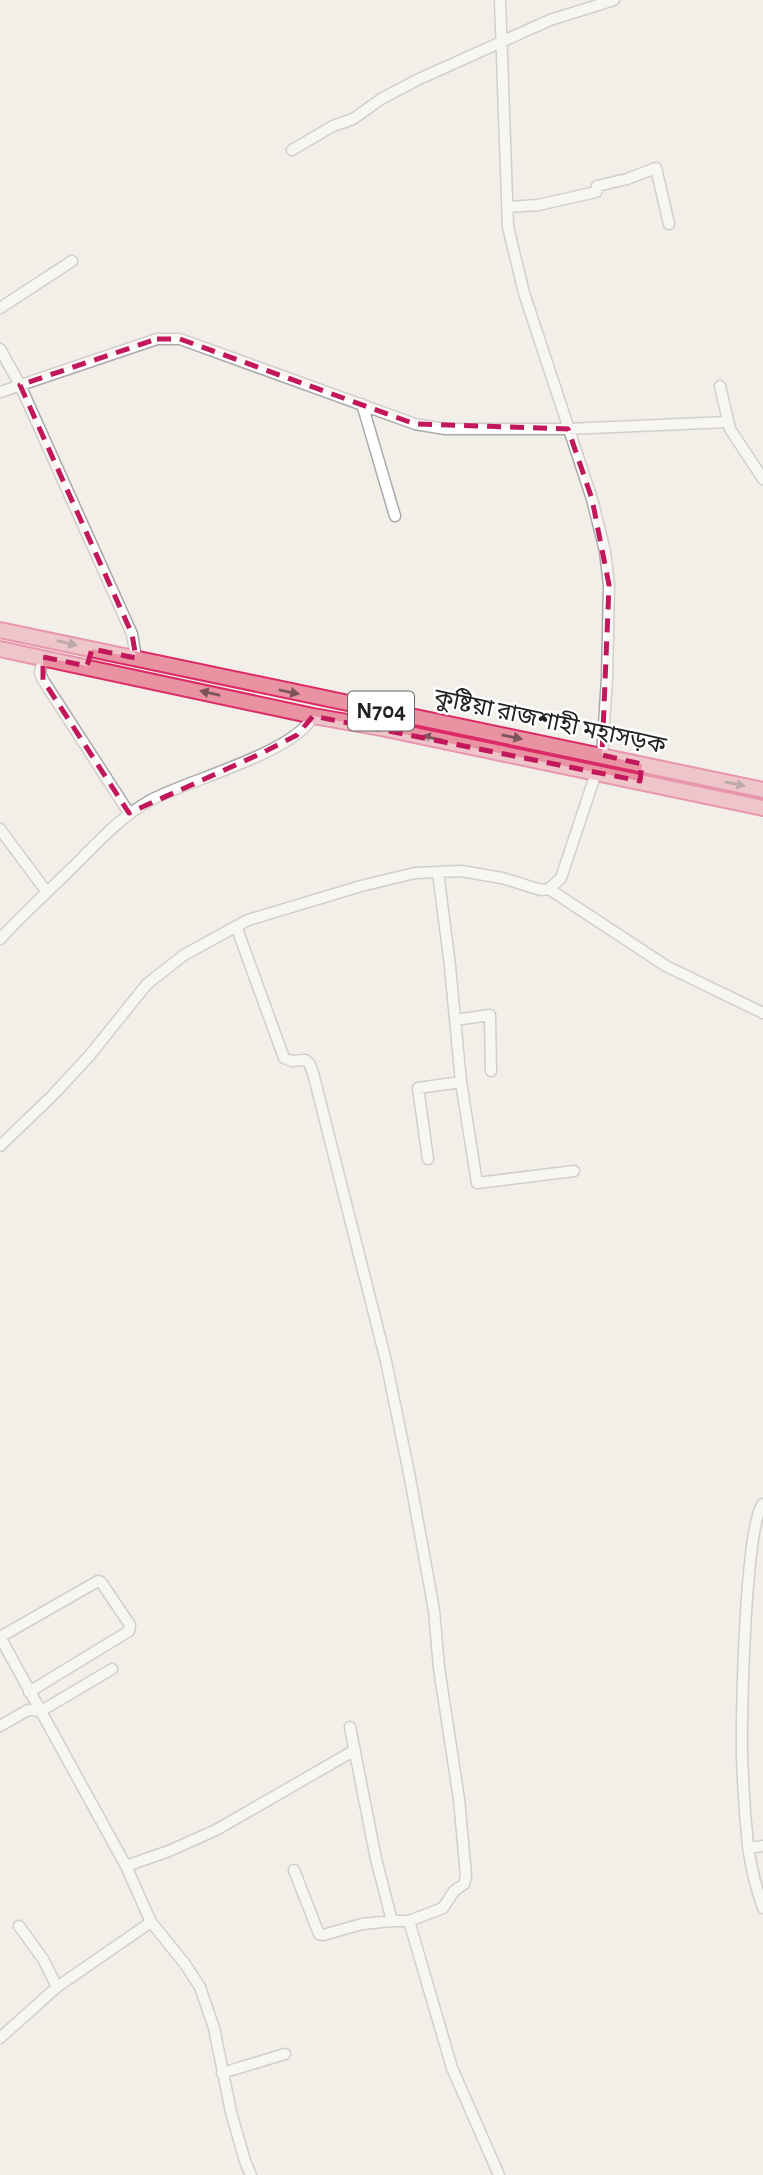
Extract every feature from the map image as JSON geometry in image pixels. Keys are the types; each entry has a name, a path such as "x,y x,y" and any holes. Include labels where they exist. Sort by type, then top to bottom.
{"highway":[{"name":"কুষ্টিয়া রাজশাহী মহাসড়ক","path":"0,629 763,790"},
{"name":"কুষ্টিয়া রাজশাহী মহাসড়ক","path":"0,649 313,716 640,780 763,808"},
{"path":"87,666 92,649"},
{"path":"640,780 642,764"}],"street":[{"path":"500,0 508,227 524,293 592,499 606,562 609,585 607,664 601,755"},
{"path":"292,150 333,126 353,119 394,91 550,20 614,0"},
{"path":"508,207 538,205 596,192 597,186 656,168 669,224"},
{"path":"0,308 72,261"},
{"path":"0,392 157,339 167,338 180,339 254,368 415,424 445,429 568,429 727,422"},
{"path":"0,349 20,385 132,634 136,659"},
{"path":"720,386 727,422 735,440 763,478"},
{"path":"362,404 395,516"},
{"path":"43,657 40,673 43,680 129,813"},
{"path":"0,939 106,831 129,813 176,789 269,750 297,735 308,726 313,716"},
{"path":"0,1146 90,1055 147,984 184,955 248,920 361,886 415,873 461,871 502,878 541,890 549,889 561,878 596,773"},
{"path":"0,829 46,891"},
{"path":"438,872 461,1082 477,1183 575,1171"},
{"path":"549,889 666,966 763,1013"},
{"path":"236,926 284,1058 292,1062 305,1060 313,1073 386,1361 434,1610 439,1668 459,1799 466,1877 464,1884 454,1891 443,1908 409,1921 362,1924 323,1935 319,1934 294,1870"},
{"path":"455,1020 490,1016 491,1071"},
{"path":"428,1159 418,1088 461,1082"},
{"path":"763,1504 755,1519 748,1580 742,1757 749,1848 763,1909"},
{"path":"29,1692 129,1631 131,1625 98,1580 0,1637 3,1652 41,1711 126,1866 151,1922 200,1987 214,2028 222,2073 251,2175"},
{"path":"0,1726 28,1710 41,1711 112,1670"},
{"path":"351,1727 376,1859 392,1921"},
{"path":"126,1866 216,1830 355,1750"},
{"path":"749,1848 763,1846"},
{"path":"409,1921 452,2068 499,2175"},
{"path":"0,2038 57,1987 151,1922"},
{"path":"19,1926 43,1959 57,1987"},
{"path":"222,2073 285,2054"}],"highlighted area":[{"path":"157,339 180,339 415,424 568,429 592,499 609,585 602,755 642,764 640,781 313,716 297,735 129,813 43,680 43,657 87,666 92,649 136,658 132,634 20,385"}]}
